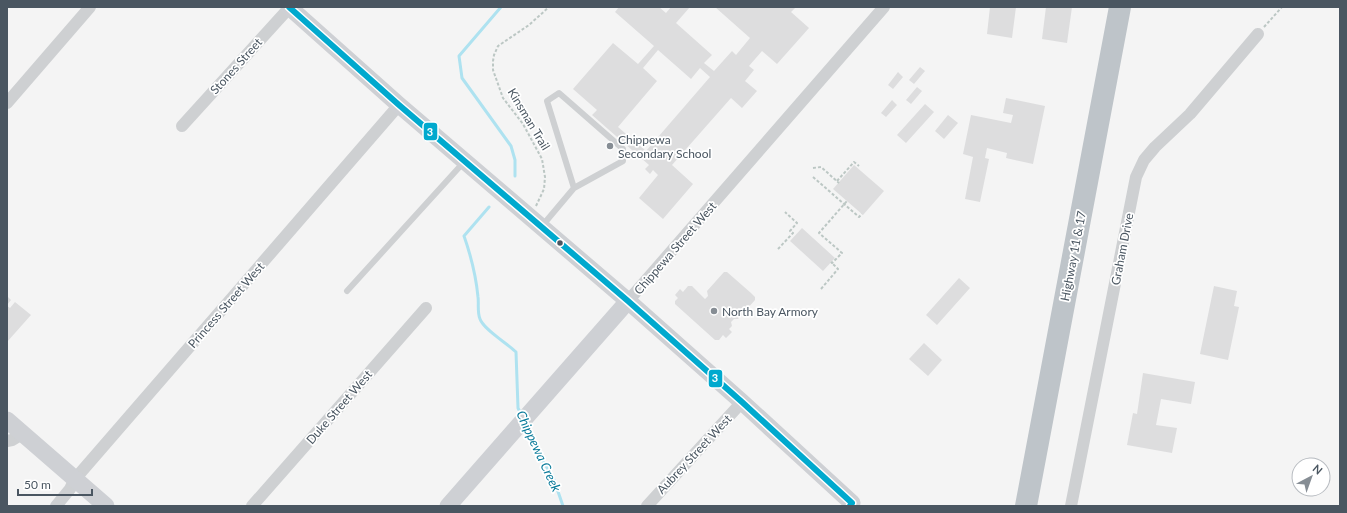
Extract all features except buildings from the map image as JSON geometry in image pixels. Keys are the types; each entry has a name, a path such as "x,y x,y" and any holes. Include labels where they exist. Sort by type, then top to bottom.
{"highway":[{"name":"Highway 11 & 17","path":"1026,506 1120,7"}],"street":[{"path":"7,104 90,7"},
{"path":"289,7 399,105 628,301 742,402 851,505"},
{"name":"Stones Street","path":"182,126 289,7"},
{"name":"Chippewa Street West","path":"448,506 884,7"},
{"name":"Graham Drive","path":"1071,506 1136,177 1144,160 1155,147 1190,114 1258,34"},
{"name":"Princess Street West","path":"56,506 76,479 399,105"},
{"name":"Duke Street West","path":"252,506 426,308"},
{"name":"Aubrey Street West","path":"647,506 742,402"},
{"path":"7,420 106,506"},
{"path":"7,441 12,440 22,434"}],"lane":[{"path":"542,227 574,188 623,161 623,149 559,93 547,101 574,188"},
{"path":"347,291 465,161"}],"path":[{"name":"Kinsman Trail","path":"529,216 544,190 546,177 542,159 523,124 503,98 493,70 493,61 498,46 529,25 549,7"},
{"path":"1258,34 1282,7"},
{"path":"813,168 821,168 838,182 854,162 858,166"},
{"path":"813,177 860,217 862,214"},
{"path":"821,289 838,269 832,263 842,253 819,233 847,201"},
{"path":"778,250 793,233 790,231 794,229 797,223 785,212"}],"waterway":[{"name":"Chippewa Creek","path":"501,7 459,56 462,78 511,146 515,160 515,176"},
{"name":"Chippewa Creek","path":"489,207 464,236 475,274 480,319 486,328 516,352 518,408 521,414"},
{"name":"Chippewa Creek","path":"526,427 533,446 553,477 563,506"}],"transit line":[{"name":"3","path":"289,7 399,105 628,301 742,402 852,503 850,506"}],"place":[{"name":"Chippewa Secondary School","path":"610,146"},
{"name":"North Bay Armory","path":"714,311"}]}
